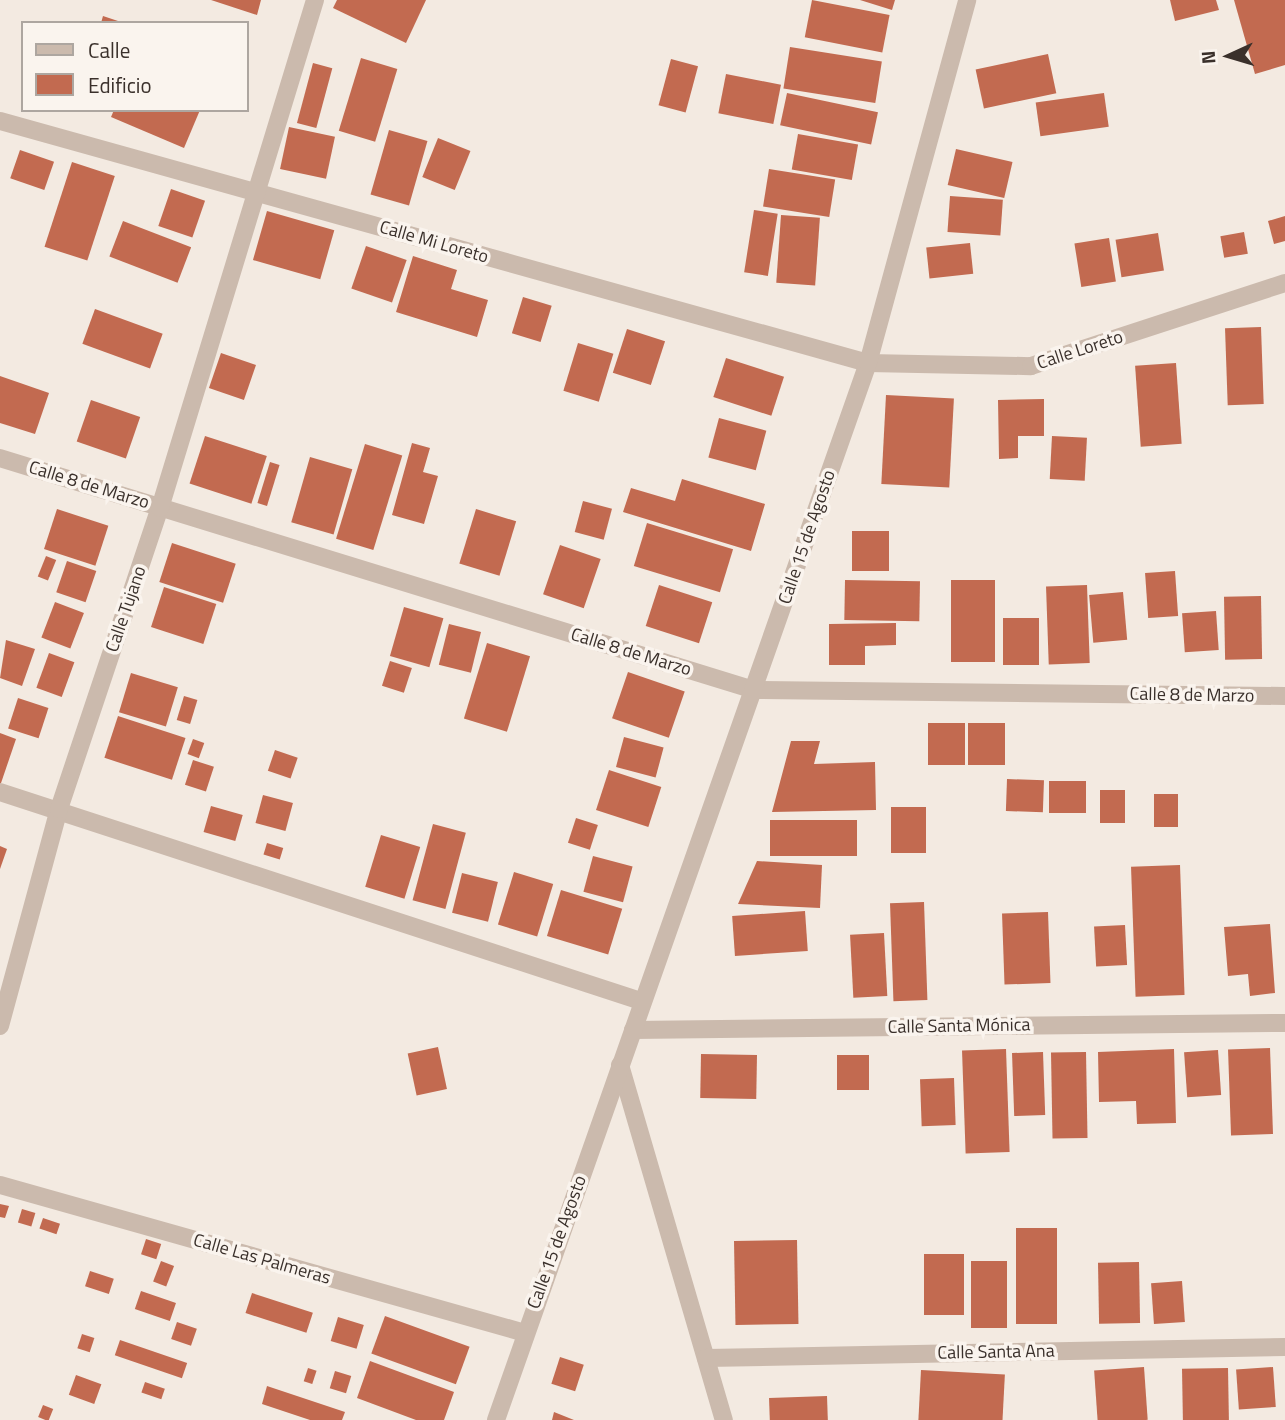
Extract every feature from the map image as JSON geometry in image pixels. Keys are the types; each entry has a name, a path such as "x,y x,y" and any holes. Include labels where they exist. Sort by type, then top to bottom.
{"street":[{"name":"Calle Tujano","path":"0,1026 59,809 160,508 315,0"},
{"name":"Calle 15 de Agosto","path":"496,1420 867,363 967,0"},
{"name":"Calle Mi Loreto","path":"0,121 867,363"},
{"name":"Calle Loreto","path":"867,363 1031,366 1285,283"},
{"name":"Calle 8 de Marzo","path":"0,458 754,690 1285,696"},
{"path":"0,792 59,809 641,1001"},
{"name":"Calle Santa Mónica","path":"633,1030 1285,1023"},
{"path":"620,1065 724,1420"},
{"name":"Calle Las Palmeras","path":"0,1185 525,1333"},
{"name":"Calle Santa Ana","path":"706,1358 1285,1347"}],"building":[{"path":"211,0 261,0 257,15"},
{"path":"337,0 426,0 406,43 333,8"},
{"path":"812,0 890,15 882,52 805,37"},
{"path":"860,0 895,0 892,10"},
{"path":"1170,0 1216,0 1219,10 1175,21"},
{"path":"1234,0 1285,0 1285,65 1255,74"},
{"path":"103,16 118,21 102,21"},
{"path":"790,47 882,62 875,103 783,88"},
{"path":"1048,54 1056,93 984,109 976,69"},
{"path":"361,58 397,69 375,142 339,131"},
{"path":"671,59 698,66 686,113 659,105"},
{"path":"313,63 332,68 316,128 297,123"},
{"path":"726,74 781,85 773,124 718,113"},
{"path":"787,93 878,112 871,145 780,125"},
{"path":"1104,93 1109,127 1040,136 1036,103"},
{"path":"113,112 199,112 184,148 111,117"},
{"path":"289,127 335,137 326,179 280,169"},
{"path":"389,130 427,141 409,205 371,194"},
{"path":"798,134 858,145 852,180 792,169"},
{"path":"438,138 470,151 455,190 422,177"},
{"path":"956,149 1013,162 1004,198 948,185"},
{"path":"20,150 54,162 44,190 10,178"},
{"path":"72,162 115,176 87,261 44,247"},
{"path":"769,169 835,179 829,217 763,207"},
{"path":"171,189 205,201 192,238 158,226"},
{"path":"950,196 1003,200 1000,236 947,232"},
{"path":"754,210 778,214 768,276 744,272"},
{"path":"267,211 334,230 320,279 253,260"},
{"path":"781,215 820,218 815,286 776,283"},
{"path":"1285,216 1285,241 1274,244 1268,221"},
{"path":"123,221 191,247 178,283 109,256"},
{"path":"1244,232 1248,254 1224,258 1220,236"},
{"path":"1158,233 1164,271 1121,277 1116,240"},
{"path":"1109,238 1116,281 1081,287 1074,243"},
{"path":"970,243 973,274 929,278 926,248"},
{"path":"366,246 407,260 392,303 351,289"},
{"path":"413,256 457,270 451,289 488,300 477,337 396,312"},
{"path":"523,297 552,306 541,342 512,333"},
{"path":"95,309 163,334 150,368 82,344"},
{"path":"1261,327 1264,404 1228,405 1225,328"},
{"path":"627,329 665,341 651,385 613,373"},
{"path":"578,343 613,354 599,402 563,391"},
{"path":"221,353 256,365 244,400 209,388"},
{"path":"726,358 784,377 771,416 713,397"},
{"path":"1176,363 1182,444 1141,447 1135,366"},
{"path":"0,376 49,393 35,434 0,423"},
{"path":"886,395 954,399 949,487 881,484"},
{"path":"1044,399 1044,436 1018,436 1018,458 999,459 998,400"},
{"path":"91,400 140,417 126,459 77,442"},
{"path":"719,418 766,431 756,470 708,458"},
{"path":"205,436 267,456 251,504 190,484"},
{"path":"1052,436 1087,438 1085,481 1050,479"},
{"path":"412,443 430,448 423,472 438,476 424,524 392,515"},
{"path":"365,444 402,455 373,550 336,539"},
{"path":"310,457 352,469 334,534 291,522"},
{"path":"270,462 280,465 267,506 257,503"},
{"path":"682,479 765,504 751,551 623,512 631,488 675,501"},
{"path":"583,501 612,509 604,540 575,532"},
{"path":"57,509 108,526 95,566 44,549"},
{"path":"476,509 516,521 499,576 459,564"},
{"path":"647,523 733,549 720,592 634,566"},
{"path":"852,531 889,531 889,571 852,571"},
{"path":"172,543 236,564 223,603 159,582"},
{"path":"560,545 601,559 584,608 543,594"},
{"path":"46,556 56,560 48,581 38,576"},
{"path":"67,561 96,571 86,602 56,592"},
{"path":"1175,571 1178,616 1148,618 1145,573"},
{"path":"845,580 920,581 919,621 844,620"},
{"path":"951,580 995,580 995,662 951,662"},
{"path":"659,585 712,602 699,643 646,626"},
{"path":"1087,585 1090,663 1049,664 1046,586"},
{"path":"164,587 216,604 203,644 151,627"},
{"path":"1123,592 1127,640 1093,643 1089,595"},
{"path":"1261,596 1262,659 1225,660 1224,597"},
{"path":"55,602 84,613 70,649 41,637"},
{"path":"404,607 443,618 429,667 390,656"},
{"path":"1216,611 1219,650 1185,652 1182,613"},
{"path":"1003,618 1039,618 1039,665 1003,665"},
{"path":"896,623 896,645 865,646 865,665 829,665 829,624"},
{"path":"449,624 481,632 471,673 439,665"},
{"path":"6,640 35,649 22,686 0,678"},
{"path":"487,643 530,656 507,732 464,719"},
{"path":"49,653 74,662 62,697 36,688"},
{"path":"390,661 412,668 404,693 382,686"},
{"path":"628,672 685,692 669,738 612,718"},
{"path":"131,673 178,687 166,727 119,712"},
{"path":"184,696 197,700 190,724 177,720"},
{"path":"18,698 48,708 39,738 8,728"},
{"path":"118,716 186,738 172,780 104,758"},
{"path":"928,723 965,723 965,765 928,765"},
{"path":"968,723 1005,723 1005,765 968,765"},
{"path":"0,733 16,739 0,786"},
{"path":"624,737 664,748 656,778 616,767"},
{"path":"193,739 204,743 199,758 188,754"},
{"path":"791,741 820,741 814,764 875,762 876,810 772,812"},
{"path":"275,750 298,758 291,779 268,771"},
{"path":"193,760 214,767 206,792 185,785"},
{"path":"609,770 661,787 648,827 596,810"},
{"path":"1007,779 1044,780 1043,812 1006,811"},
{"path":"1049,781 1086,781 1086,813 1049,813"},
{"path":"1100,790 1125,790 1125,823 1100,823"},
{"path":"1154,794 1178,794 1178,827 1154,827"},
{"path":"263,795 293,803 285,831 255,823"},
{"path":"211,806 243,815 235,841 204,832"},
{"path":"891,807 926,807 926,853 891,853"},
{"path":"576,818 598,825 590,850 568,843"},
{"path":"770,820 857,820 857,856 770,856"},
{"path":"433,824 466,833 445,909 413,900"},
{"path":"381,835 420,847 404,899 365,887"},
{"path":"267,843 283,848 280,859 263,854"},
{"path":"0,846 7,849 0,869"},
{"path":"593,856 633,867 623,902 583,892"},
{"path":"757,861 822,865 820,908 738,904"},
{"path":"1180,865 1185,995 1136,997 1131,867"},
{"path":"514,872 553,884 537,937 498,925"},
{"path":"462,873 498,882 488,922 452,913"},
{"path":"561,890 622,909 608,955 547,936"},
{"path":"924,902 927,1000 893,1001 890,903"},
{"path":"805,911 808,951 735,956 732,916"},
{"path":"1048,912 1050,983 1005,985 1002,914"},
{"path":"1270,924 1275,993 1250,996 1248,974 1228,976 1224,927"},
{"path":"1125,925 1127,965 1096,967 1094,927"},
{"path":"884,933 887,996 853,998 850,935"},
{"path":"438,1047 447,1089 417,1096 408,1053"},
{"path":"1270,1048 1273,1134 1231,1135 1228,1049"},
{"path":"1006,1049 1010,1152 966,1153 962,1051"},
{"path":"1174,1049 1176,1123 1137,1124 1136,1101 1099,1102 1098,1052"},
{"path":"1218,1050 1221,1095 1187,1097 1184,1052"},
{"path":"1043,1052 1045,1115 1014,1116 1012,1053"},
{"path":"1086,1052 1088,1138 1053,1139 1051,1053"},
{"path":"701,1054 757,1055 756,1099 700,1098"},
{"path":"837,1055 869,1055 869,1090 837,1090"},
{"path":"954,1078 956,1125 922,1126 920,1079"},
{"path":"0,1204 9,1206 5,1218 0,1217"},
{"path":"22,1209 35,1213 31,1226 18,1222"},
{"path":"43,1218 60,1224 56,1234 39,1228"},
{"path":"1016,1228 1057,1228 1057,1324 1016,1324"},
{"path":"146,1239 161,1244 156,1259 141,1254"},
{"path":"797,1240 798,1324 735,1325 734,1241"},
{"path":"924,1254 964,1254 964,1315 924,1315"},
{"path":"161,1261 174,1266 166,1287 153,1282"},
{"path":"971,1261 1007,1261 1007,1328 971,1328"},
{"path":"1139,1262 1140,1323 1099,1324 1098,1263"},
{"path":"90,1271 114,1279 109,1294 85,1286"},
{"path":"1182,1281 1185,1322 1154,1324 1151,1283"},
{"path":"141,1291 176,1303 170,1321 135,1309"},
{"path":"252,1293 313,1313 306,1333 246,1313"},
{"path":"385,1316 470,1347 456,1384 371,1354"},
{"path":"338,1317 364,1325 357,1349 331,1341"},
{"path":"177,1322 197,1329 191,1346 171,1339"},
{"path":"82,1334 94,1338 90,1352 77,1348"},
{"path":"120,1340 187,1363 182,1378 115,1355"},
{"path":"560,1357 584,1365 575,1391 551,1384"},
{"path":"370,1361 454,1392 444,1420 416,1420 357,1398"},
{"path":"1144,1367 1148,1420 1098,1420 1094,1370"},
{"path":"1273,1367 1276,1407 1239,1409 1236,1370"},
{"path":"308,1368 317,1371 312,1384 304,1381"},
{"path":"1228,1368 1229,1420 1183,1420 1182,1369"},
{"path":"921,1370 1005,1374 1002,1420 918,1420"},
{"path":"335,1371 351,1376 346,1393 330,1388"},
{"path":"76,1375 101,1384 94,1404 69,1395"},
{"path":"145,1382 165,1389 161,1399 141,1392"},
{"path":"267,1386 345,1412 342,1420 310,1420 262,1404"},
{"path":"827,1396 828,1420 770,1420 769,1398"},
{"path":"43,1405 53,1409 49,1420 38,1417"},
{"path":"554,1412 574,1420 552,1420"}]}
